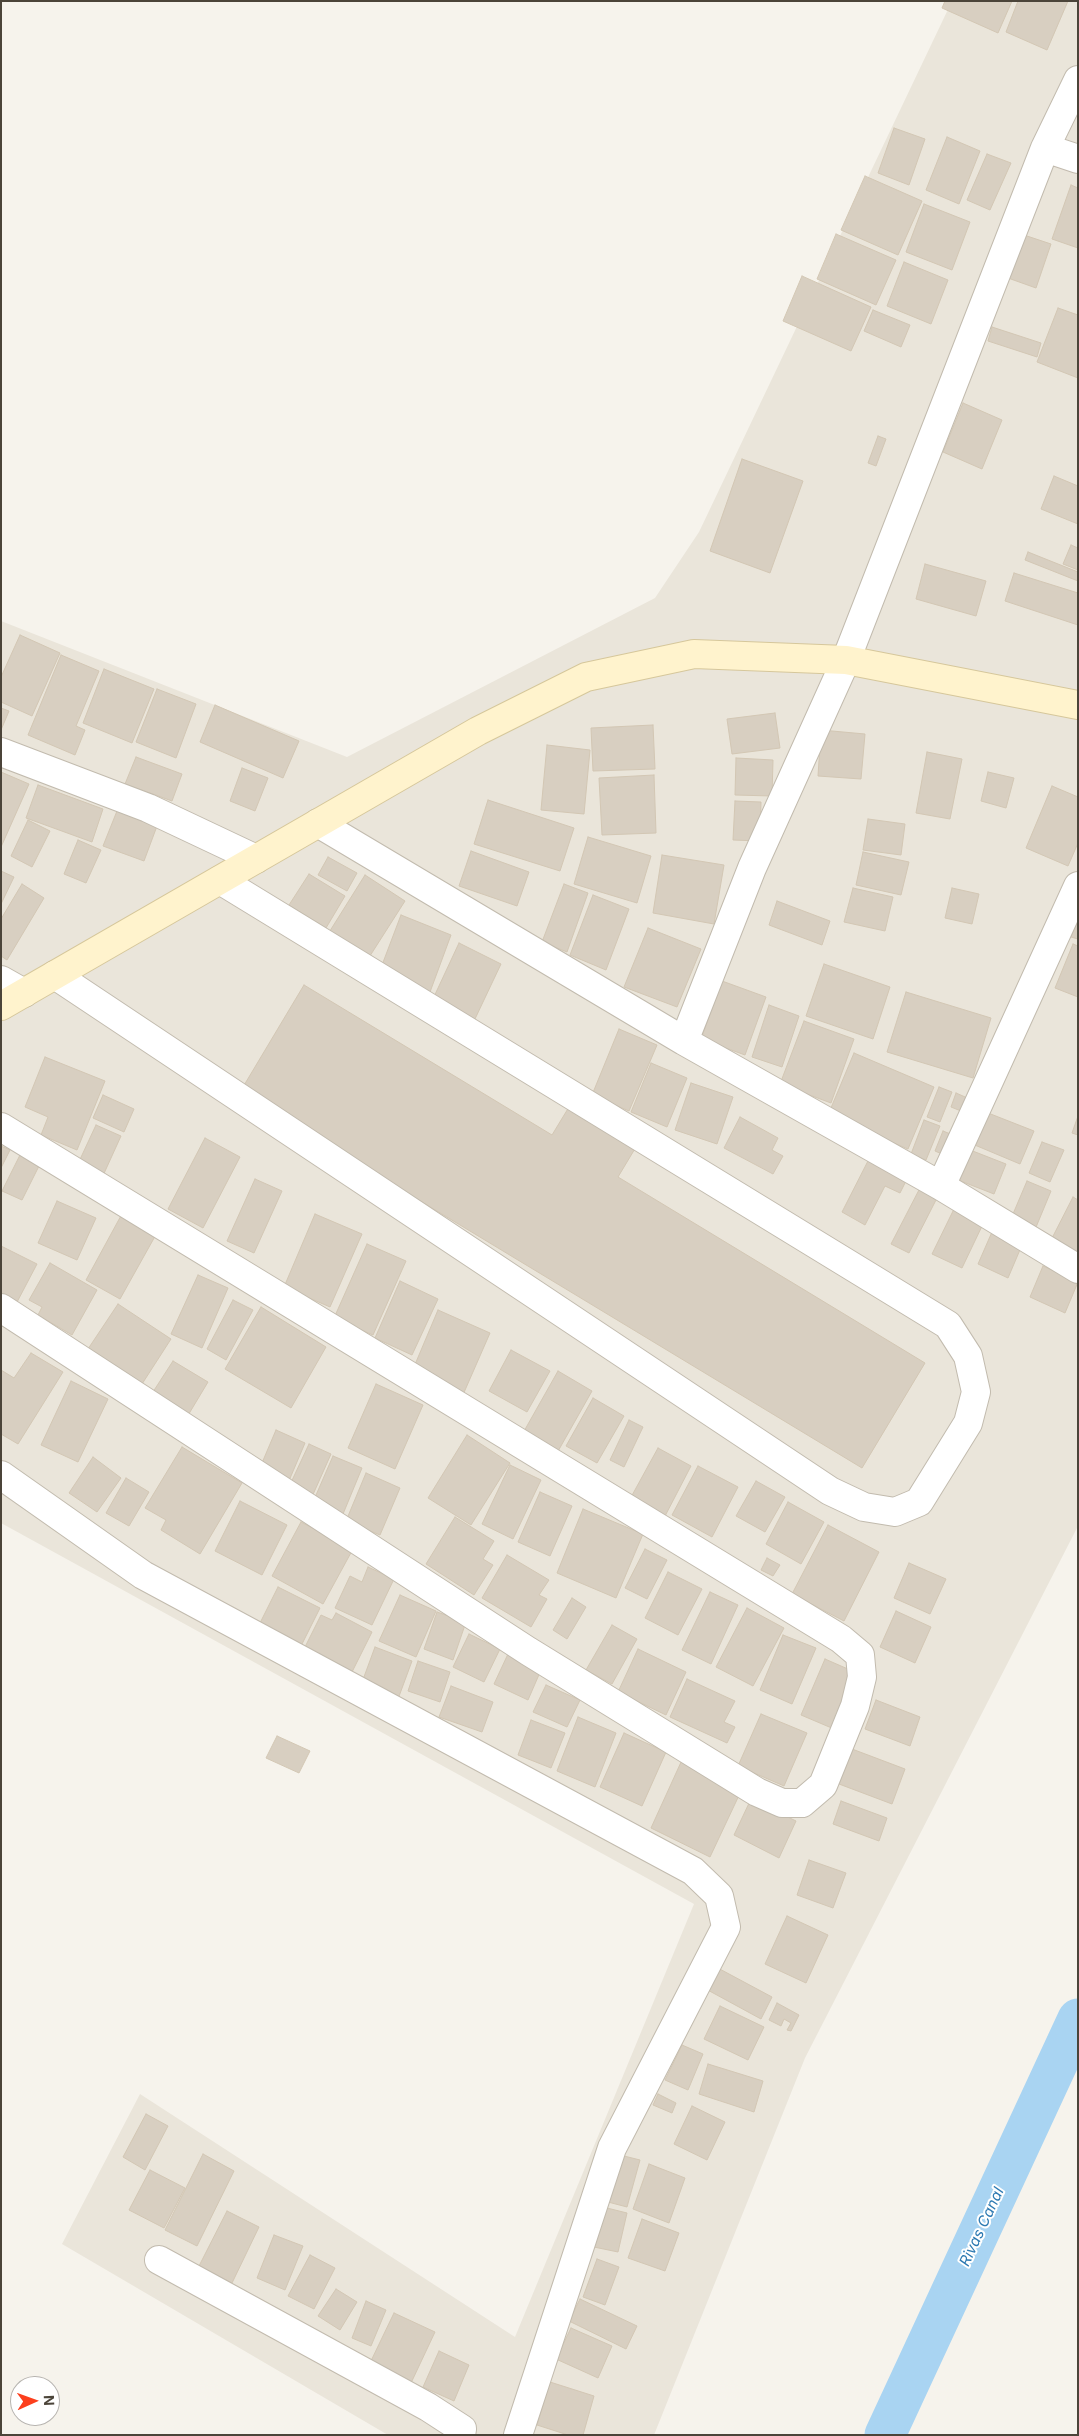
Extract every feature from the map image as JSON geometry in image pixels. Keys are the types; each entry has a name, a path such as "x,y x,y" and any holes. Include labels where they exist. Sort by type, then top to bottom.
{"street":[{"path":"684,1041 752,868 846,660 1046,148 1078,80"},
{"path":"1046,148 1078,159"},
{"path":"1,1006 13,986 54,975 478,732 586,677 694,654 846,660 1078,705"},
{"path":"1,752 148,808 256,859"},
{"path":"318,823 684,1041 941,1186 1078,1269"},
{"path":"54,975 830,1491 864,1507 895,1512 919,1502 968,1423 976,1392 968,1356 948,1326 220,880"},
{"path":"941,1186 1078,886"},
{"path":"1,1127 841,1638 860,1655 862,1677 855,1706 823,1785 802,1803 782,1803 757,1792 528,1651 1,1308"},
{"path":"1,1475 143,1575 692,1871 720,1896 726,1927 612,2148 518,2435"},
{"path":"159,2260 428,2407 462,2429 461,2435"}],"shaded area":[{"path":"952,1 1078,1 1078,1526 805,2058 654,2435 388,2435 62,2244 140,2094 515,2337 694,1904 1,1523 1,621 347,757 655,598 699,532"}],"building":[{"path":"945,1 1012,1 998,33 942,8"},
{"path":"1018,1 1068,1 1047,50 1006,32"},
{"path":"894,128 925,139 909,185 878,173"},
{"path":"947,137 980,151 959,204 926,190"},
{"path":"987,154 1011,163 990,210 967,200"},
{"path":"865,176 922,201 898,255 841,230"},
{"path":"1071,185 1078,188 1078,248 1052,239"},
{"path":"924,204 970,222 952,270 906,252"},
{"path":"836,234 896,260 876,305 817,279"},
{"path":"1024,235 1051,244 1036,288 1008,278"},
{"path":"904,262 948,280 931,324 887,306"},
{"path":"802,276 871,307 851,351 783,321"},
{"path":"1058,308 1078,315 1078,378 1037,362"},
{"path":"873,310 910,325 901,347 864,331"},
{"path":"992,327 1041,343 1037,357 988,341"},
{"path":"963,403 1002,420 982,469 943,452"},
{"path":"878,436 886,439 876,466 868,463"},
{"path":"742,459 803,481 770,573 710,551"},
{"path":"1054,476 1078,486 1078,524 1041,509"},
{"path":"1071,545 1078,548 1078,570 1063,564"},
{"path":"1028,552 1078,572 1078,581 1025,560"},
{"path":"925,564 986,581 976,616 916,599"},
{"path":"1014,573 1078,593 1078,625 1005,601"},
{"path":"20,635 60,653 32,716 1,702 1,677"},
{"path":"61,655 99,671 76,726 85,730 75,755 28,735"},
{"path":"104,669 154,689 132,743 83,723"},
{"path":"157,689 196,704 176,758 136,742"},
{"path":"215,705 299,741 283,778 200,742"},
{"path":"1,708 9,711 1,730"},
{"path":"775,713 780,748 732,754 727,719"},
{"path":"653,725 655,769 593,771 591,728"},
{"path":"821,730 865,734 861,779 818,776"},
{"path":"547,745 590,750 584,814 541,810"},
{"path":"927,752 962,759 950,819 916,813"},
{"path":"136,757 182,774 172,801 125,784"},
{"path":"736,758 773,760 772,796 735,795"},
{"path":"242,768 268,778 255,811 230,801"},
{"path":"1,772 29,784 1,847"},
{"path":"988,772 1014,778 1006,808 981,801"},
{"path":"654,775 656,833 602,835 599,778"},
{"path":"38,785 103,809 92,842 26,818"},
{"path":"1052,786 1078,797 1078,843 1068,866 1026,848"},
{"path":"488,800 574,828 560,871 474,844"},
{"path":"735,801 761,802 760,841 733,840"},
{"path":"117,811 157,826 144,861 103,846"},
{"path":"868,819 905,824 901,855 863,850"},
{"path":"28,820 50,831 32,867 11,856"},
{"path":"588,837 651,856 637,903 574,884"},
{"path":"78,840 101,850 86,883 64,874"},
{"path":"471,851 529,872 517,906 459,886"},
{"path":"863,852 909,862 901,895 856,885"},
{"path":"662,855 724,865 714,924 653,913"},
{"path":"328,857 357,873 347,891 318,875"},
{"path":"1,871 14,877 1,904"},
{"path":"309,874 345,896 326,928 289,905"},
{"path":"365,875 405,901 368,959 328,934"},
{"path":"22,884 44,898 7,960 1,956 1,919"},
{"path":"564,884 588,893 567,952 542,942"},
{"path":"853,888 893,897 885,931 844,922"},
{"path":"952,888 979,894 972,924 945,918"},
{"path":"593,895 629,909 606,970 570,955"},
{"path":"777,901 830,921 822,945 769,925"},
{"path":"401,915 451,935 430,992 379,973"},
{"path":"1078,917 1078,939 1071,937"},
{"path":"648,928 701,949 677,1007 624,987"},
{"path":"459,943 501,964 474,1021 432,1001"},
{"path":"1073,944 1078,946 1078,997 1055,988"},
{"path":"824,964 890,987 873,1039 806,1016"},
{"path":"722,981 766,997 745,1055 701,1039"},
{"path":"304,985 552,1135 569,1107 636,1147 618,1177 925,1363 862,1468 240,1092"},
{"path":"906,992 991,1018 973,1078 887,1052"},
{"path":"769,1005 799,1016 782,1067 752,1057"},
{"path":"804,1021 854,1039 831,1103 780,1084"},
{"path":"619,1029 657,1045 629,1111 592,1095"},
{"path":"854,1053 934,1087 908,1149 828,1115"},
{"path":"45,1057 105,1081 77,1150 41,1135 48,1117 25,1107"},
{"path":"651,1063 687,1078 667,1127 631,1112"},
{"path":"691,1083 733,1097 717,1144 675,1130"},
{"path":"939,1087 952,1092 940,1122 927,1117"},
{"path":"956,1093 972,1100 966,1113 951,1107"},
{"path":"103,1095 134,1109 124,1132 93,1118"},
{"path":"983,1111 1034,1131 1020,1164 970,1143"},
{"path":"1078,1116 1078,1135 1072,1133"},
{"path":"740,1117 778,1138 772,1150 783,1156 773,1174 724,1148"},
{"path":"924,1120 940,1126 926,1160 911,1154"},
{"path":"96,1125 121,1136 101,1180 76,1168"},
{"path":"943,1131 958,1137 949,1157 935,1151"},
{"path":"205,1138 240,1157 203,1228 168,1209"},
{"path":"1042,1142 1064,1150 1050,1182 1029,1173"},
{"path":"1,1146 10,1150 1,1168"},
{"path":"965,1148 1006,1164 994,1194 953,1178"},
{"path":"20,1155 40,1164 22,1200 2,1191"},
{"path":"869,1159 907,1179 900,1193 885,1186 865,1225 842,1212"},
{"path":"255,1179 282,1191 254,1253 227,1241"},
{"path":"1027,1181 1051,1191 1034,1232 1010,1221"},
{"path":"920,1188 937,1198 909,1253 891,1244"},
{"path":"1073,1197 1078,1200 1078,1260 1048,1246"},
{"path":"57,1201 96,1218 77,1260 38,1243"},
{"path":"954,1209 983,1224 962,1268 932,1254"},
{"path":"123,1212 158,1231 120,1299 86,1280"},
{"path":"315,1214 362,1234 330,1307 284,1287"},
{"path":"992,1232 1022,1245 1008,1278 978,1264"},
{"path":"367,1244 406,1261 373,1335 334,1318"},
{"path":"1,1246 37,1264 16,1304 1,1297"},
{"path":"50,1263 97,1290 72,1335 38,1315 42,1307 29,1300"},
{"path":"1043,1266 1078,1282 1065,1313 1030,1297"},
{"path":"198,1275 228,1288 202,1348 171,1334"},
{"path":"400,1281 438,1299 412,1355 375,1338"},
{"path":"233,1300 253,1310 226,1360 207,1349"},
{"path":"118,1304 171,1339 142,1384 88,1349"},
{"path":"261,1307 326,1347 291,1408 225,1369"},
{"path":"438,1310 490,1333 462,1397 411,1374"},
{"path":"511,1350 550,1371 527,1412 489,1391"},
{"path":"31,1353 63,1372 18,1444 1,1434 1,1370 14,1378"},
{"path":"173,1361 208,1382 187,1417 151,1395"},
{"path":"558,1371 592,1391 557,1453 523,1433"},
{"path":"71,1381 108,1399 78,1462 41,1445"},
{"path":"376,1384 423,1405 395,1469 348,1448"},
{"path":"593,1398 624,1416 597,1463 566,1446"},
{"path":"629,1420 643,1427 624,1467 610,1460"},
{"path":"276,1430 305,1443 288,1483 259,1470"},
{"path":"467,1435 510,1463 471,1525 428,1498"},
{"path":"309,1444 331,1454 311,1499 288,1489"},
{"path":"182,1447 242,1483 200,1554 161,1530 166,1520 145,1508"},
{"path":"658,1448 691,1466 664,1518 630,1499"},
{"path":"333,1456 362,1468 343,1514 313,1502"},
{"path":"93,1457 121,1478 97,1512 69,1493"},
{"path":"510,1465 541,1480 513,1539 482,1524"},
{"path":"698,1466 738,1487 712,1537 672,1515"},
{"path":"366,1473 400,1488 380,1535 346,1521"},
{"path":"126,1478 149,1492 129,1526 106,1513"},
{"path":"756,1481 785,1497 765,1532 736,1516"},
{"path":"540,1492 572,1506 550,1556 518,1542"},
{"path":"240,1501 287,1525 262,1575 215,1551"},
{"path":"788,1502 824,1522 801,1564 766,1544"},
{"path":"583,1509 643,1534 616,1598 557,1573"},
{"path":"455,1517 494,1541 483,1559 493,1565 474,1595 426,1564"},
{"path":"301,1522 353,1549 323,1604 272,1576"},
{"path":"828,1525 879,1552 844,1621 792,1594"},
{"path":"645,1549 667,1560 647,1599 625,1588"},
{"path":"507,1555 549,1580 539,1595 547,1599 531,1627 482,1598"},
{"path":"767,1558 780,1565 773,1576 761,1570"},
{"path":"909,1563 946,1579 930,1614 894,1598"},
{"path":"368,1567 394,1579 372,1625 335,1608 350,1576 362,1582"},
{"path":"668,1572 702,1589 678,1635 645,1618"},
{"path":"278,1587 320,1608 301,1646 259,1625"},
{"path":"710,1592 738,1605 711,1664 682,1650"},
{"path":"400,1595 436,1611 416,1657 379,1641"},
{"path":"572,1598 586,1607 567,1639 553,1630"},
{"path":"747,1608 784,1628 753,1686 716,1667"},
{"path":"896,1611 931,1627 915,1663 880,1647"},
{"path":"437,1612 466,1622 453,1660 424,1649"},
{"path":"336,1613 372,1632 347,1682 299,1659 321,1615 332,1620"},
{"path":"612,1625 637,1639 612,1684 586,1670"},
{"path":"469,1634 500,1649 484,1682 453,1667"},
{"path":"783,1635 816,1648 792,1704 760,1690"},
{"path":"375,1647 412,1661 398,1699 361,1685"},
{"path":"638,1649 686,1672 666,1715 618,1692"},
{"path":"508,1654 541,1670 528,1700 494,1684"},
{"path":"825,1659 857,1673 834,1729 801,1715"},
{"path":"418,1661 450,1672 440,1702 408,1691"},
{"path":"687,1679 735,1701 724,1722 735,1727 727,1743 670,1717"},
{"path":"546,1685 580,1700 567,1727 533,1712"},
{"path":"451,1686 493,1702 482,1732 439,1717"},
{"path":"876,1700 920,1717 910,1746 865,1729"},
{"path":"761,1714 807,1733 784,1786 738,1766"},
{"path":"578,1717 616,1733 595,1787 557,1771"},
{"path":"531,1720 565,1733 551,1768 518,1755"},
{"path":"624,1733 666,1752 642,1806 600,1787"},
{"path":"277,1736 310,1751 299,1773 266,1758"},
{"path":"852,1749 905,1769 892,1804 839,1784"},
{"path":"682,1760 742,1789 710,1857 651,1828"},
{"path":"751,1799 796,1821 779,1858 734,1835"},
{"path":"841,1801 887,1818 879,1841 833,1824"},
{"path":"809,1860 846,1873 833,1908 797,1895"},
{"path":"787,1916 828,1935 806,1983 765,1964"},
{"path":"716,1967 772,1997 761,2019 704,1988"},
{"path":"777,2003 799,2015 791,2031 787,2030 791,2023 784,2019 781,2026 769,2020"},
{"path":"720,2006 764,2027 748,2060 704,2039"},
{"path":"682,2045 703,2054 688,2090 665,2080"},
{"path":"708,2064 763,2081 754,2112 699,2094"},
{"path":"658,2094 676,2103 672,2113 653,2105"},
{"path":"692,2106 725,2122 707,2160 674,2144"},
{"path":"146,2114 168,2126 145,2170 123,2157"},
{"path":"203,2154 234,2171 197,2246 165,2230"},
{"path":"620,2155 640,2160 627,2207 608,2202"},
{"path":"649,2164 685,2178 669,2223 633,2209"},
{"path":"150,2170 185,2188 164,2228 129,2210"},
{"path":"603,2207 627,2213 618,2252 594,2247"},
{"path":"227,2211 259,2227 232,2283 199,2266"},
{"path":"642,2219 679,2233 665,2271 628,2258"},
{"path":"274,2235 303,2246 285,2290 257,2278"},
{"path":"310,2255 335,2268 314,2309 288,2296"},
{"path":"597,2259 619,2267 605,2305 583,2297"},
{"path":"336,2289 357,2302 340,2330 318,2316"},
{"path":"580,2299 637,2326 626,2349 569,2321"},
{"path":"366,2301 386,2310 371,2346 352,2338"},
{"path":"394,2313 435,2332 411,2383 370,2363"},
{"path":"571,2328 612,2346 598,2378 556,2359"},
{"path":"439,2351 469,2365 454,2401 423,2387"},
{"path":"550,2382 594,2396 583,2435 568,2435 537,2425"}],"waterway":[{"name":"Rivas Canal","path":"885,2435 1078,2019"}]}
